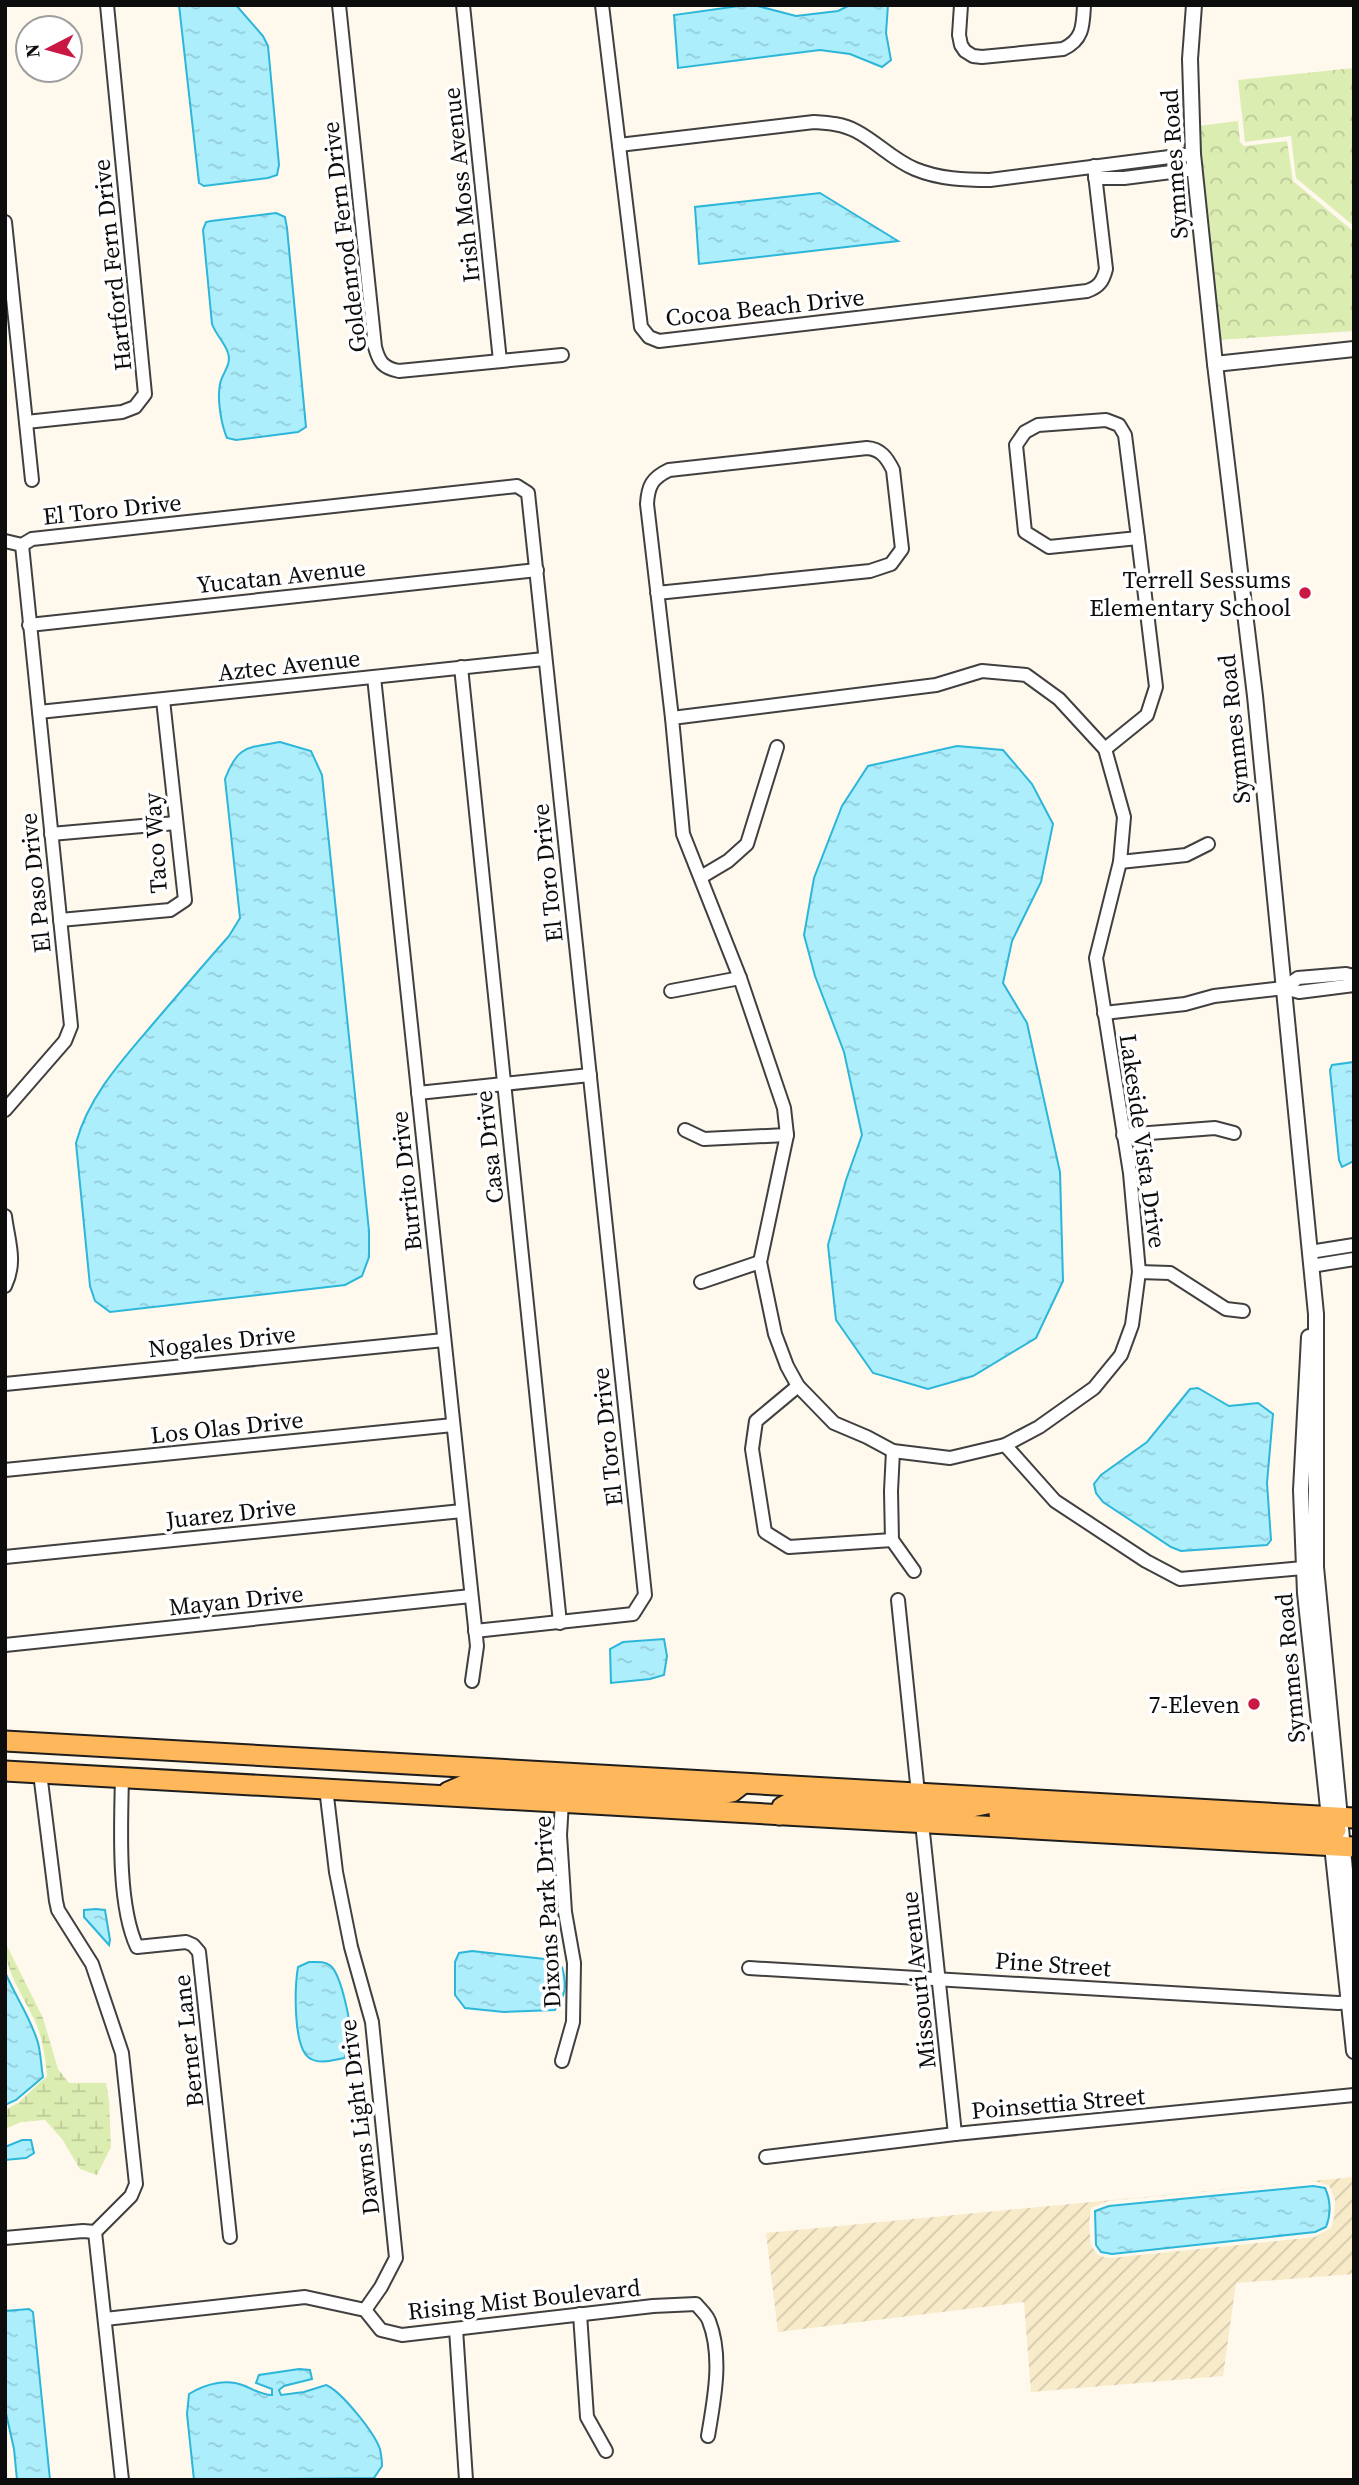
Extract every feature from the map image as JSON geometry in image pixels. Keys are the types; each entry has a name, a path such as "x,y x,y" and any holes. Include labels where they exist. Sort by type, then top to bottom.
{"main road":[{"path":"5,1741 1010,1798 1340,1832"},
{"path":"5,1771 922,1823 1340,1832"},
{"path":"444,1794 471,1782 715,1795 732,1792 743,1783"},
{"path":"779,1815 782,1807 791,1802 957,1810 1010,1798"}],"street":[{"name":"Hartford Fern Drive","path":"26,422 122,412 135,407 145,394 107,5"},
{"name":"Goldenrod Fern Drive","path":"339,5 375,347 379,362 387,369 398,371 562,355"},
{"name":"Irish Moss Avenue","path":"463,5 500,361"},
{"name":"Cocoa Beach Drive","path":"602,5 640,327 649,337 659,341 1097,288 1107,269 1095,172"},
{"path":"961,5 961,45 965,51 982,57 1063,49 1080,37 1084,5"},
{"name":"Symmes Road","path":"1194,5 1190,59 1193,154 1255,696 1311,1266 1302,1465 1310,1567 1354,1964"},
{"path":"619,145 814,122 840,125 856,132 916,169 942,177 990,180 1095,172 1132,162 1193,154"},
{"path":"1132,162 1133,177"},
{"path":"1095,172 1133,177 1195,169"},
{"path":"5,222 32,480"},
{"path":"1215,364 1354,349"},
{"path":"1105,749 1147,715 1156,687 1138,538 1125,435 1119,425 1106,419 1038,425 1025,432 1016,445 1025,532 1049,547 1138,538"},
{"name":"Lakeside Vista Drive","path":"657,593 870,571 891,564 902,549 893,470 889,461 882,453 867,448 669,470 657,475 648,492 647,504 683,834 740,978 784,1108 787,1135 760,1262 775,1334 787,1366 798,1386 834,1423 893,1451 950,1458 1005,1445 1039,1427 1094,1388 1121,1355 1132,1325 1139,1272 1130,1173 1096,958 1120,862 1124,817 1105,749 1059,699 1026,675 982,671 936,685 672,718"},
{"name":"El Toro Drive","path":"5,541 23,545 32,539 517,486 528,493 645,1595 633,1614 475,1631"},
{"name":"El Paso Drive","path":"5,1110 65,1041 71,1026 23,545"},
{"name":"Yucatan Avenue","path":"29,625 537,570"},
{"name":"Aztec Avenue","path":"38,712 544,659"},
{"name":"Casa Drive","path":"461,667 560,1623"},
{"name":"Burrito Drive","path":"374,677 477,1646 472,1681"},
{"name":"Taco Way","path":"60,920 170,910 185,900 163,700"},
{"path":"701,877 728,861 747,844 777,747"},
{"path":"51,834 176,822"},
{"path":"1120,862 1186,855 1208,844"},
{"path":"1284,988 1298,978 1346,974 1354,976"},
{"path":"671,991 740,978"},
{"path":"1104,1013 1185,1004 1214,996 1284,988 1299,992 1354,985"},
{"path":"418,1093 590,1075"},
{"path":"1124,1135 1215,1128 1234,1133"},
{"path":"685,1130 704,1139 787,1135"},
{"path":"5,1216 12,1242 10,1277 5,1286"},
{"path":"1311,1266 1354,1245"},
{"path":"1311,1266 1354,1259"},
{"path":"701,1282 760,1262"},
{"path":"1139,1272 1170,1273 1226,1309 1243,1311"},
{"name":"Nogales Drive","path":"5,1384 444,1340"},
{"path":"798,1386 756,1420 752,1449 765,1532 789,1547 892,1540"},
{"name":"Los Olas Drive","path":"5,1471 453,1425"},
{"path":"1005,1445 1055,1501 1146,1562 1180,1579 1310,1567"},
{"path":"893,1451 892,1540 914,1571"},
{"name":"Juarez Drive","path":"5,1558 462,1510"},
{"name":"Mayan Drive","path":"5,1645 471,1596"},
{"path":"898,1600 918,1793"},
{"path":"5,2238 95,2232 131,2196 136,2184 124,2063 92,1964 58,1910 40,1773"},
{"name":"Berner Lane","path":"122,1777 121,1856 130,1931 137,1947 186,1942 199,1952 230,2237"},
{"name":"Dawns Light Drive","path":"326,1788 336,1872 351,1947 372,2022 396,2258 365,2310"},
{"name":"Dixons Park Drive","path":"562,1802 560,1835 565,1912 573,1963 573,2022 562,2061"},
{"name":"Missouri Avenue","path":"922,1823 955,2134"},
{"name":"Symmes Road","path":"1340,1832 1354,2051"},
{"name":"Pine Street","path":"749,1968 1351,2003"},
{"name":"Poinsettia Street","path":"766,2157 955,2134 1354,2095"},
{"path":"95,2232 122,2480"},
{"name":"Rising Mist Boulevard","path":"105,2319 305,2297 365,2310 381,2330 402,2334 653,2306 696,2304 709,2319 714,2341 716,2384 708,2436"},
{"path":"580,2314 587,2417 606,2451"},
{"path":"456,2329 466,2480"}],"shaded area":[{"path":"1354,2177 1354,2274 1236,2283 1223,2376 1031,2392 1024,2302 778,2332 766,2233","holes":["1313,2181 1329,2185 1335,2199 1334,2218 1331,2228 1315,2237 1111,2258 1099,2256 1091,2246 1091,2208 1108,2201"]}],"green space":[{"path":"1354,68 1354,226 1296,178 1291,136 1245,142 1238,80"},
{"path":"1238,121 1240,142 1244,146 1287,141 1293,181 1354,232 1354,331 1218,340 1198,126"},
{"path":"5,1942 43,2018 58,2069 69,2083 106,2083 111,2147 97,2175 80,2169 62,2139 45,2120 21,2122 5,2129 5,2110 18,2103 47,2076 40,2036 10,1970"}],"water":[{"path":"179,5 236,5 263,36 268,46 279,165 277,175 204,186 199,183"},
{"path":"746,5 796,16 838,11 850,5 888,5 886,33 891,60 882,67 850,54 820,50 678,68 674,15"},
{"path":"820,193 898,241 699,264 695,207"},
{"path":"276,213 285,217 287,228 306,427 298,432 236,440 227,438 220,411 220,384 229,357 212,324 203,230 206,222"},
{"path":"280,742 311,751 322,775 369,1231 369,1257 362,1276 345,1285 110,1312 95,1301 90,1286 76,1143 90,1108 110,1076 229,936 240,918 225,779 239,754 252,747"},
{"path":"957,746 1003,750 1032,784 1053,824 1041,882 1012,941 1003,983 1027,1023 1060,1172 1063,1281 1036,1338 973,1376 928,1389 873,1373 836,1320 828,1245 862,1135 844,1052 815,976 804,935 814,878 842,806 868,766"},
{"path":"1354,1062 1354,1161 1342,1167 1339,1160 1330,1070 1332,1065"},
{"path":"1198,1388 1229,1406 1258,1403 1273,1414 1267,1483 1271,1540 1267,1545 1181,1551 1103,1502 1096,1493 1094,1484 1101,1475 1147,1442 1190,1389"},
{"path":"664,1639 667,1656 664,1675 611,1683 610,1649 623,1642"},
{"path":"84,1910 105,1910 109,1945 84,1917"},
{"path":"472,1951 545,1959 562,1967 565,1990 559,2005 555,2010 504,2012 465,2008 455,1995 455,1962 459,1953"},
{"path":"309,1962 329,1964 339,1980 351,2036 350,2047 344,2058 328,2061 311,2059 301,2043 296,2016 297,1976 298,1967"},
{"path":"5,1972 35,2034 43,2077 16,2100 5,2105"},
{"path":"22,2140 31,2140 34,2153 26,2158 5,2160 5,2147"},
{"path":"1313,2186 1325,2188 1330,2208 1326,2227 1315,2232 1112,2254 1101,2252 1096,2245 1095,2211 1109,2206"},
{"path":"29,2309 33,2312 50,2480 17,2480 14,2449 5,2409 5,2311"},
{"path":"310,2370 312,2379 284,2386 279,2390 281,2395 326,2385 340,2395 364,2423 380,2449 382,2466 374,2478 194,2480 187,2414 189,2394 209,2385 231,2382 272,2395 272,2389 256,2383 259,2375"}],"place":[{"name":"Terrell Sessums Elementary School","path":"1305,593"},
{"name":"7-Eleven","path":"1254,1704"}]}
